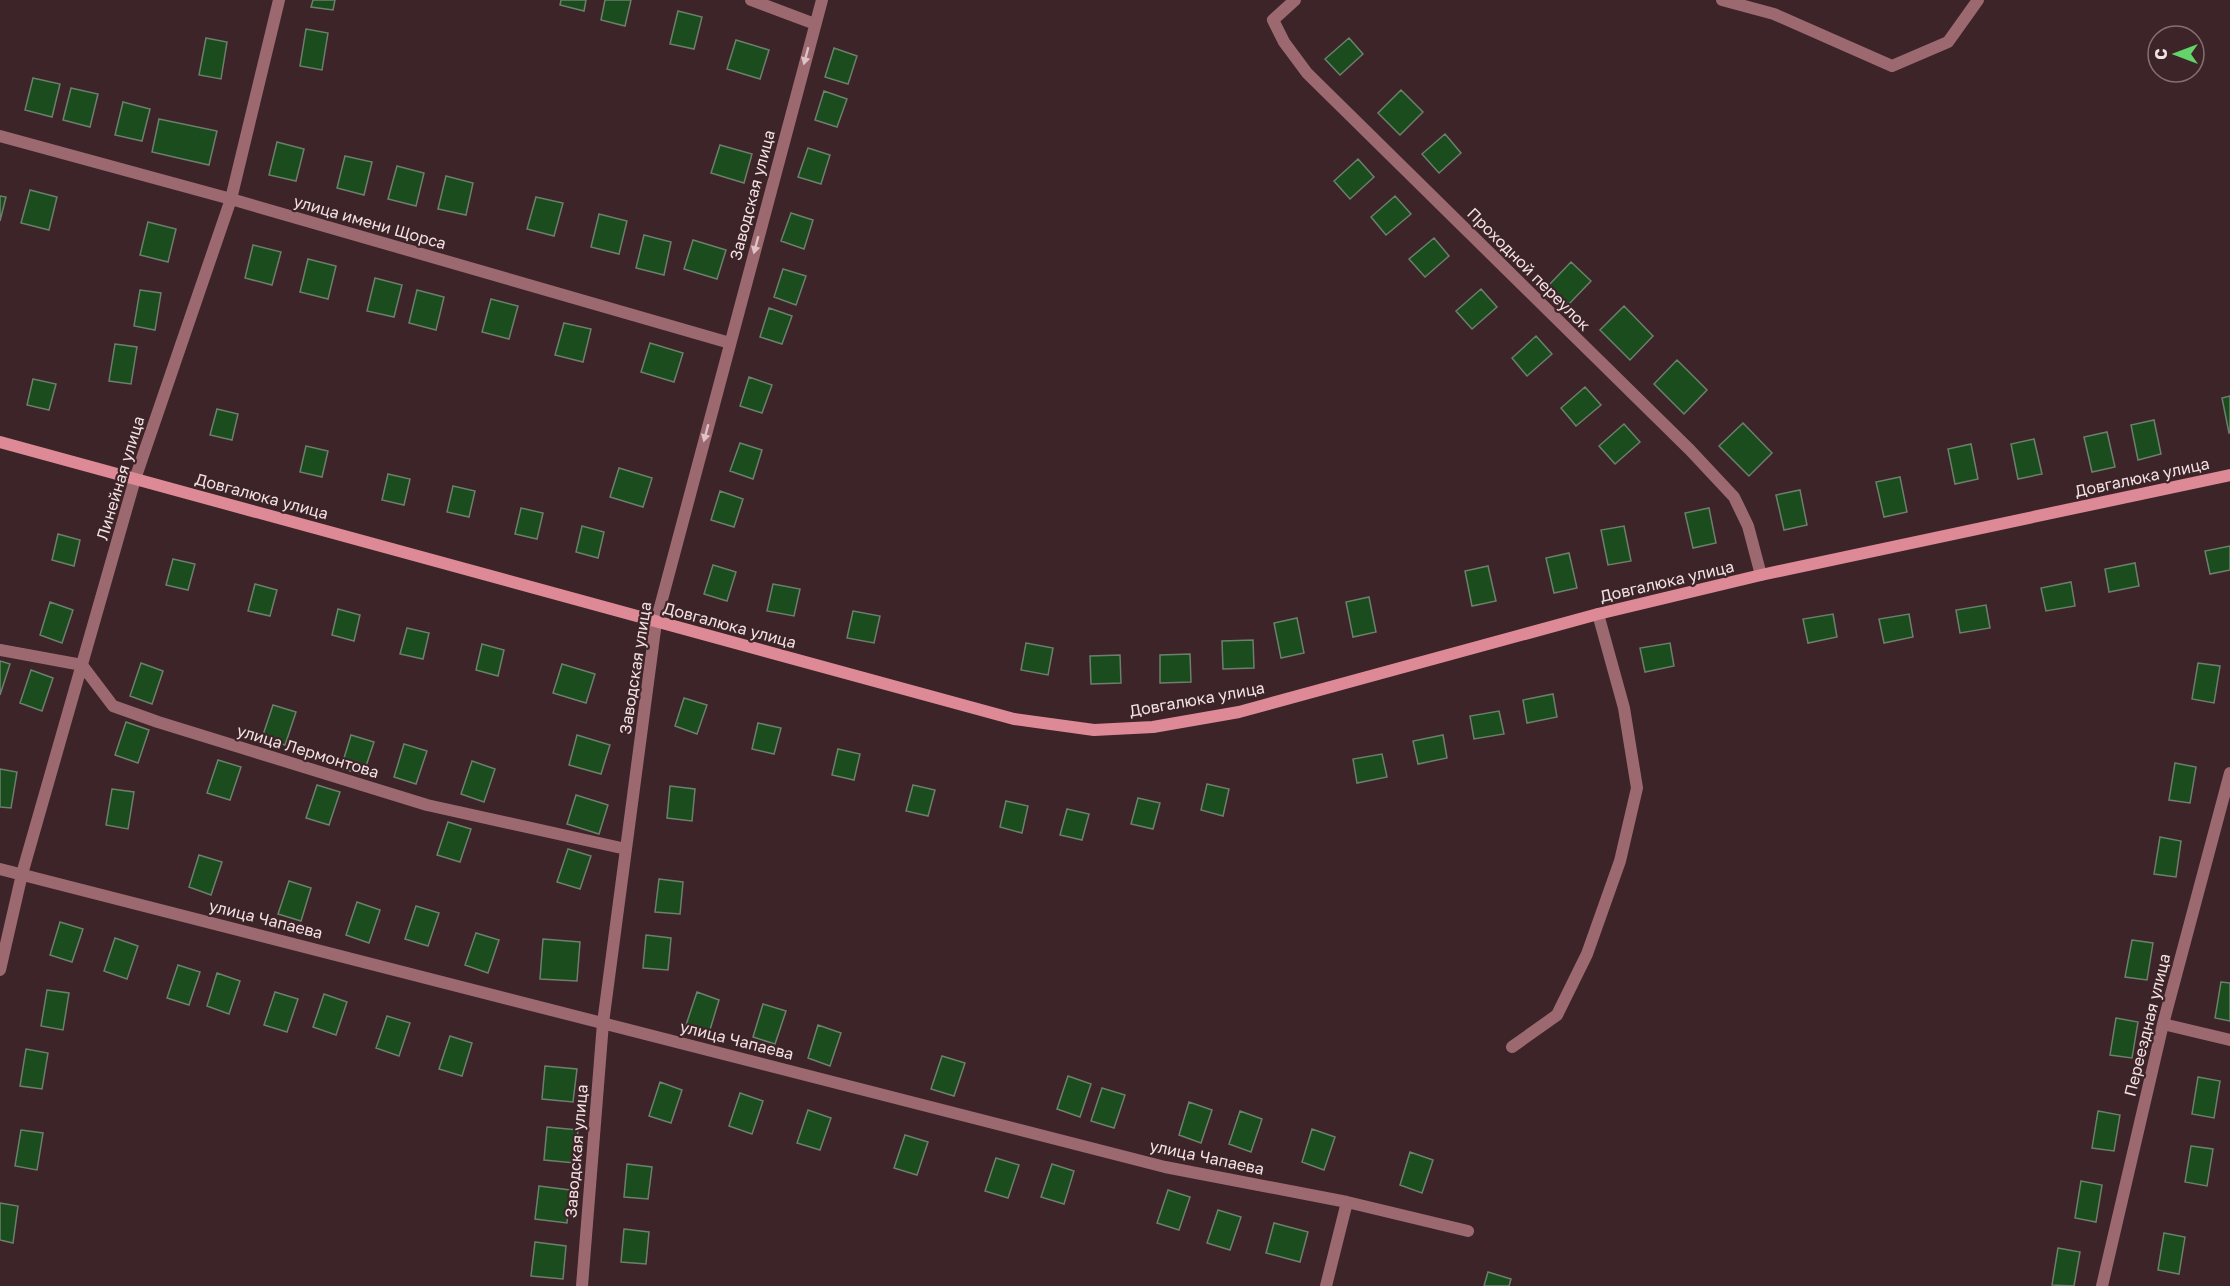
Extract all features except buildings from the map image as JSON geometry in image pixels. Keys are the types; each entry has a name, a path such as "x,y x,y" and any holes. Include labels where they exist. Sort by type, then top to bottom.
{"street":[{"name":"Линейная улица","path":"0,970 22,874 135,479 231,199 279,0"},
{"path":"751,0 815,24"},
{"name":"Заводская улица","path":"582,1286 603,1023 656,622 822,0"},
{"name":"Проходной переулок","path":"1295,0 1273,20 1284,42 1307,73 1690,450 1734,497 1748,526 1761,575"},
{"path":"1722,0 1774,14 1892,66 1948,42 1978,0"},
{"name":"улица имени Щорса","path":"0,136 231,199 730,343"},
{"name":"Довгалюка улица","path":"0,442 1014,719 1094,730 1153,727 1239,712 1598,614 1761,575 2230,475"},
{"path":"1512,1047 1557,1015 1587,954 1620,861 1637,788 1624,708 1598,614"},
{"path":"0,650 82,664"},
{"name":"улица Лермонтова","path":"82,664 113,706 158,722 427,805 626,849"},
{"name":"Переездная улица","path":"2102,1286 2163,1024 2230,773"},
{"name":"улица Чапаева","path":"0,868 1166,1167 1347,1202 1468,1231"},
{"path":"2163,1024 2230,1040"},
{"path":"1326,1286 1347,1202"}]}
